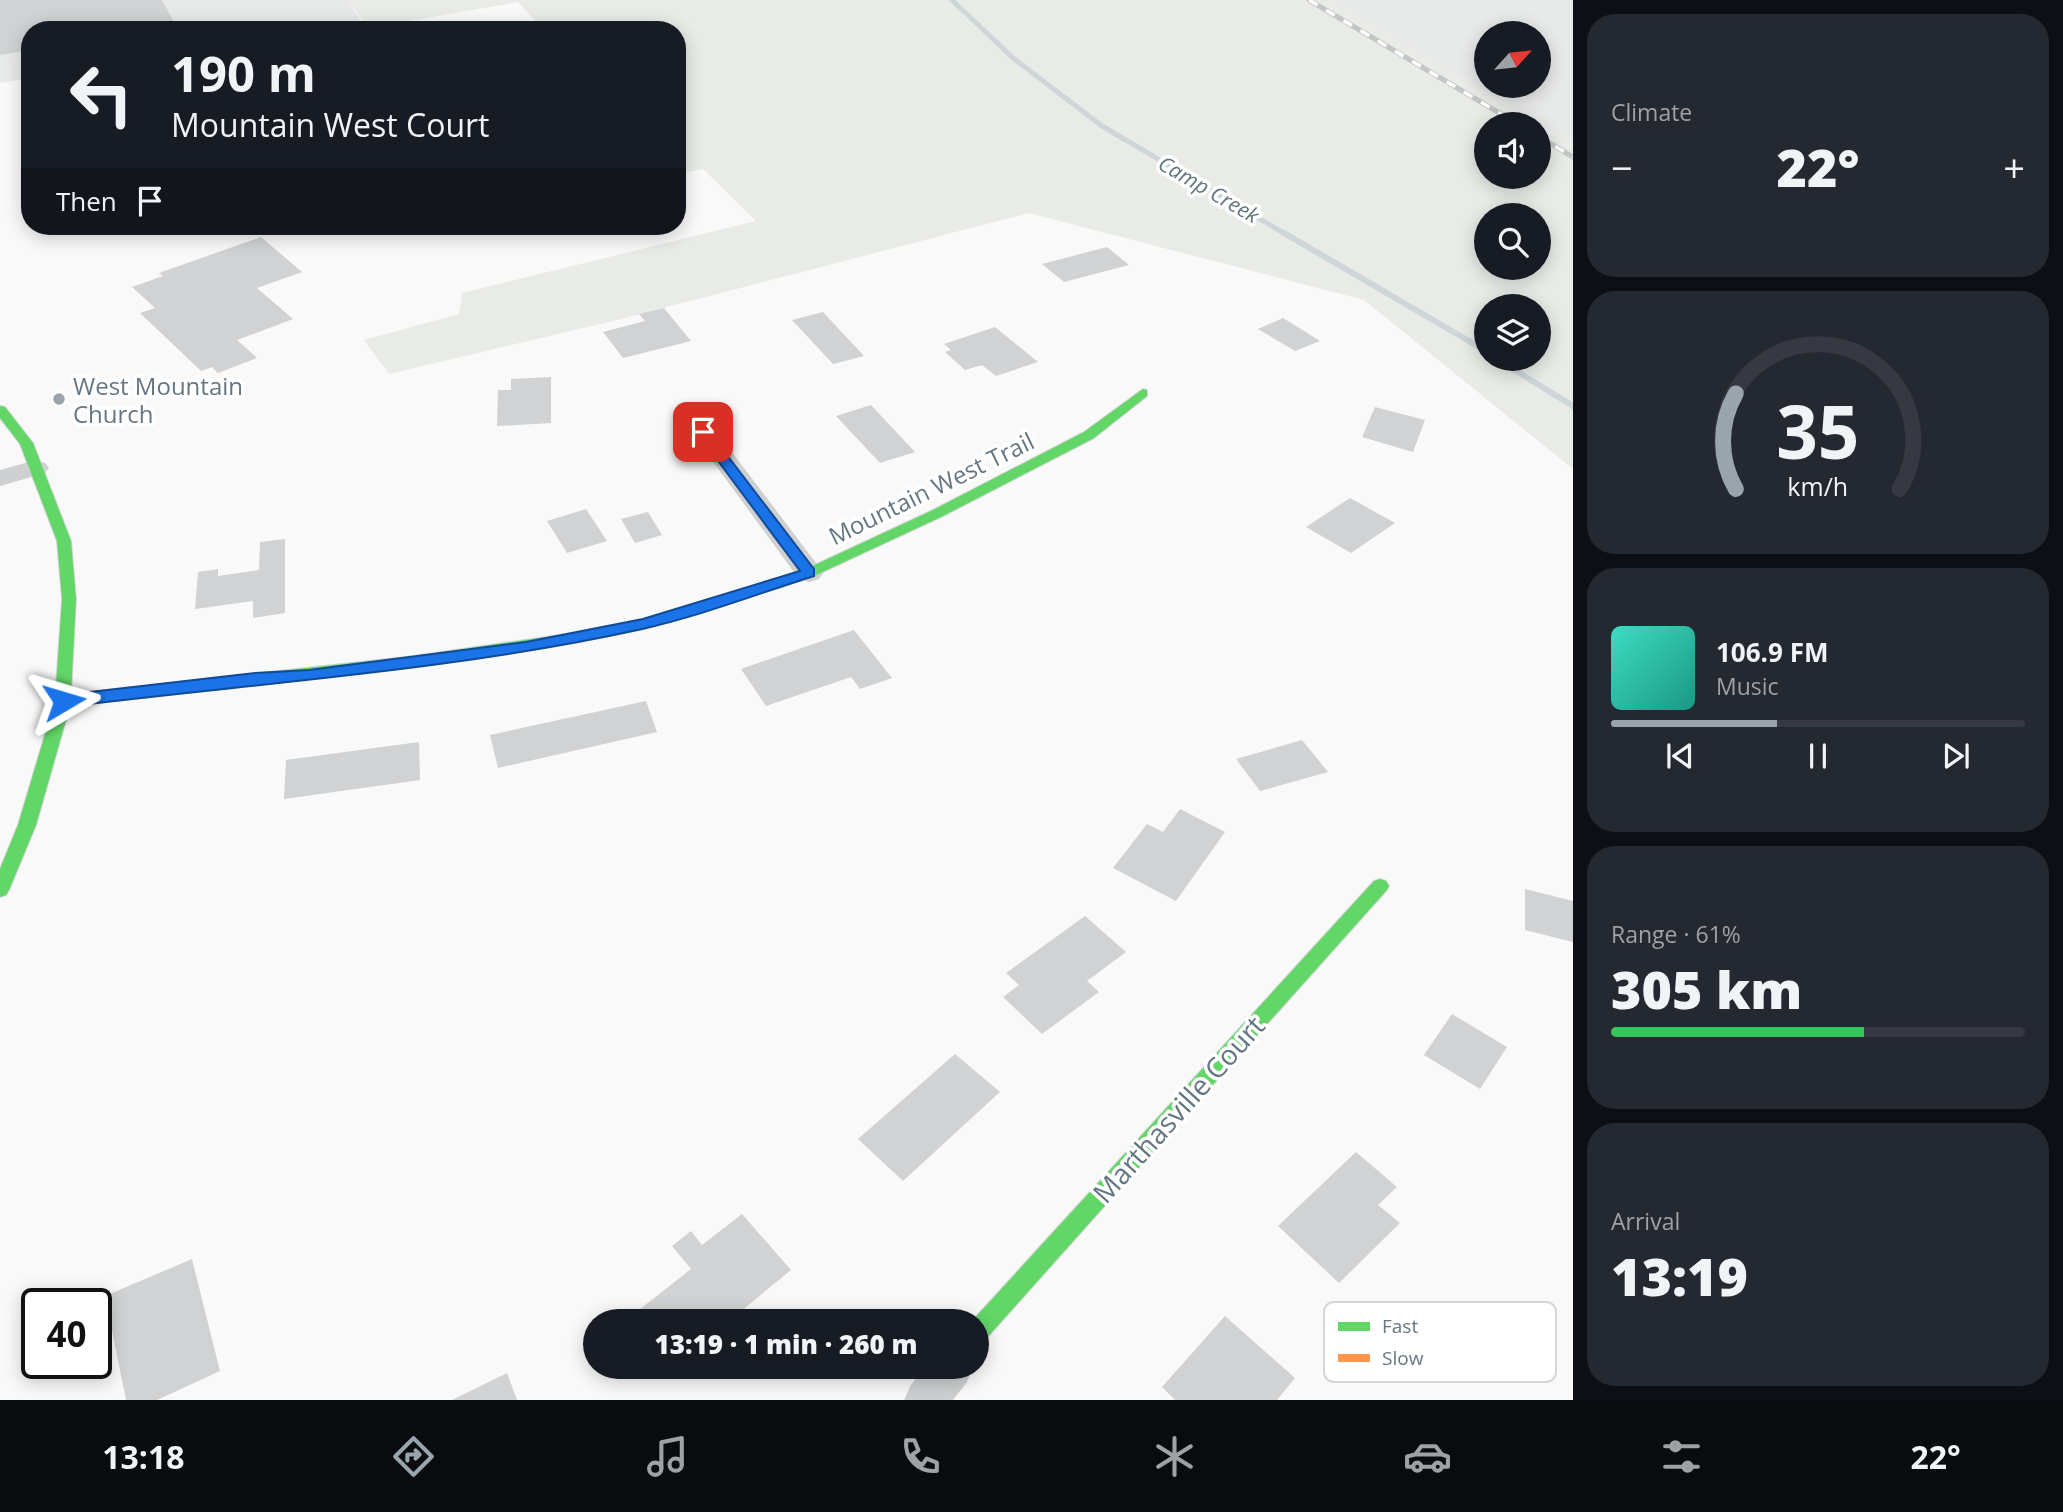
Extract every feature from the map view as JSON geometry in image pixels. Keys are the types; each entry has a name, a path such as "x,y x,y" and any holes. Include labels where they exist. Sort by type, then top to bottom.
{"street":[{"name":"Mountain West Trail","path":"64,701 255,678 309,675 526,647 644,624 809,573 938,513 1089,435 1143,393"},
{"path":"0,410 26,443 64,541 69,599 64,701 27,825 0,890"},
{"path":"688,411 809,573"},
{"path":"0,478 36,468"},
{"name":"Marthasville Court","path":"989,1319 1380,886"}],"shaded area":[{"path":"0,0 347,0 362,21 21,21 21,80 0,83"},
{"path":"347,0 1330,0 1474,86 1474,98 1494,98 1518,112 1474,112 1474,189 1551,189 1551,132 1573,145 1573,469 1364,300 1029,213 617,320 389,374 364,340 459,314 462,293 756,221 703,169 686,172 686,21 536,21 518,2 409,21 364,21"},
{"path":"1330,0 1573,0 1573,145 1551,132 1551,112 1518,112 1494,98 1551,98 1551,21 1474,21 1474,86"}],"building":[{"path":"0,0 162,0 173,21 21,21 21,52 0,55"},
{"path":"261,237 302,272 257,288 293,319 237,340 257,358 218,373 212,367 201,371 140,313 155,308 132,287 163,276 159,273"},
{"path":"1107,247 1129,265 1064,282 1042,264"},
{"path":"664,308 691,341 623,358 603,332 645,321 639,314"},
{"path":"823,312 864,356 833,364 792,320"},
{"path":"1283,318 1320,341 1295,351 1258,329"},
{"path":"995,327 1038,362 996,376 982,365 965,370 945,352 951,350 944,344"},
{"path":"551,377 551,423 497,426 498,390 511,390 511,379"},
{"path":"871,405 915,452 880,463 836,416"},
{"path":"1375,407 1425,420 1413,452 1362,437"},
{"path":"1350,498 1395,523 1351,553 1306,527"},
{"path":"586,509 607,541 567,553 547,521"},
{"path":"648,512 662,535 635,543 621,519"},
{"path":"285,539 285,613 253,618 253,601 195,609 198,572 218,569 218,576 259,570 260,542"},
{"path":"854,630 892,678 860,689 851,677 766,706 741,669"},
{"path":"646,701 657,732 498,768 490,735"},
{"path":"1302,740 1328,772 1260,791 1236,759"},
{"path":"419,742 420,780 284,799 286,760"},
{"path":"1180,809 1225,832 1176,901 1113,868 1147,824 1163,832"},
{"path":"1525,889 1573,901 1573,942 1525,930"},
{"path":"1085,916 1126,952 1087,981 1099,992 1042,1034 1003,997 1019,985 1006,973"},
{"path":"1452,1014 1507,1047 1480,1089 1424,1055"},
{"path":"955,1054 1000,1092 903,1181 858,1139"},
{"path":"1356,1152 1397,1187 1378,1205 1400,1223 1339,1283 1278,1226"},
{"path":"742,1214 791,1270 744,1309 640,1309 691,1269 672,1246 691,1231 702,1245"},
{"path":"192,1259 220,1371 157,1400 126,1400 112,1331 112,1293"},
{"path":"1225,1316 1295,1378 1277,1400 1175,1400 1162,1387"},
{"path":"507,1373 517,1400 452,1400"}],"waterway":[{"name":"Camp Creek","path":"952,0 1013,58 1102,126 1287,235"},
{"name":"Camp Creek","path":"1284,233 1474,344"},
{"name":"Camp Creek","path":"1516,371 1573,406"}],"railway":[{"path":"1309,0 1498,112"},
{"path":"1551,144 1573,157"}],"traffic: fast":[{"path":"778,583 809,573 938,513 1089,435 1143,393"},
{"path":"0,410 26,443 64,541 69,599 63,701 27,825 0,890"},
{"path":"63,701 414,662 573,638"},
{"path":"989,1319 1380,886"}],"traffic: slow":[{"path":"573,638 644,624 778,583"}],"place":[{"name":"West Mountain Church","path":"59,399"}],"route":[{"path":"64,701 255,678 309,675 526,647 644,624 809,573 703,432"}]}
